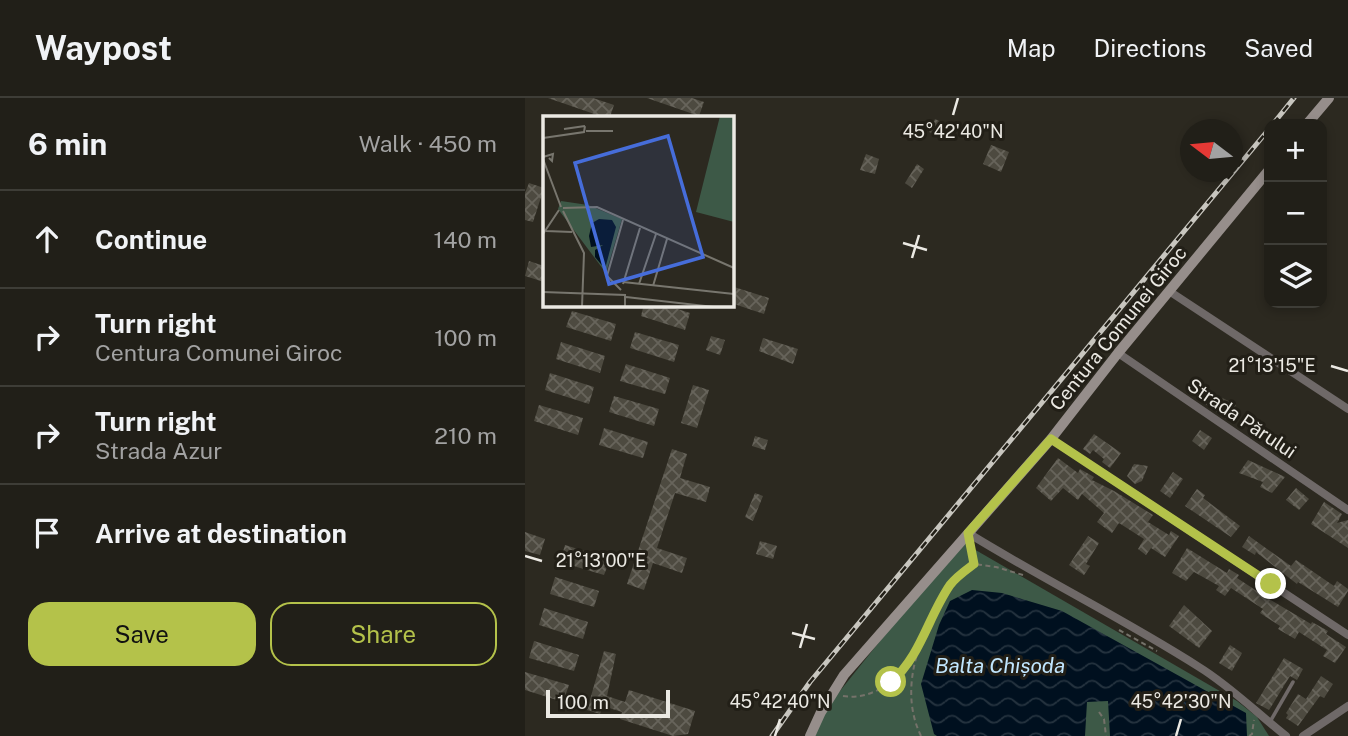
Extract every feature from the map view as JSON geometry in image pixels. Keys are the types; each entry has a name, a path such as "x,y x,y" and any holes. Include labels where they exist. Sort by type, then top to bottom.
{"main road":[{"path":"1311,119 1329,98"},
{"name":"Centura Comunei Giroc","path":"810,736 832,694 865,650 1051,439 1264,176"}],"street":[{"path":"1169,291 1348,409"},
{"name":"Strada Părului","path":"1118,353 1348,510"},
{"path":"1051,439 1348,635"},
{"path":"968,533 1202,668 1286,736"},
{"path":"1303,736 1316,733 1348,706"}],"lane":[{"path":"1269,722 1293,682"}],"path":[{"path":"968,533 974,564"},
{"path":"832,694 852,698 891,682 906,670 951,583 974,564 1030,577"},
{"path":"1117,628 1159,653"},
{"path":"917,652 910,692 916,726 921,736"},
{"path":"1099,712 1104,719 1105,736"},
{"path":"1249,736 1252,734 1255,719"}],"green space":[{"name":"Balta Chișoda","path":"960,541 1237,701 1257,717 1269,736 807,736 812,726"}],"water":[{"name":"Balta Chișoda","path":"972,590 1002,593 1062,611 1246,713 1247,736 1110,736 1108,701 1087,702 1085,736 937,736 934,734 921,684 939,625 950,601"}],"building":[{"path":"548,98 593,98 614,105 610,116 600,116"},
{"path":"647,98 692,98 704,102 699,116"},
{"path":"935,119 949,126 943,139 929,132"},
{"path":"991,145 1009,152 1001,172 983,164"},
{"path":"866,154 879,159 875,174 860,170"},
{"path":"917,164 924,169 912,188 905,183"},
{"path":"529,183 543,188 533,222 525,220 525,193"},
{"path":"529,261 543,266 543,282 525,276"},
{"path":"733,287 769,298 764,314 733,304"},
{"path":"644,306 668,306 690,313 685,330 641,316"},
{"path":"572,311 616,324 611,341 566,327"},
{"path":"635,332 679,345 674,362 630,348"},
{"path":"711,336 725,340 720,355 706,350"},
{"path":"763,338 798,349 793,364 759,351"},
{"path":"561,342 605,356 600,373 556,359"},
{"path":"626,364 670,378 665,394 620,381"},
{"path":"550,373 594,387 589,404 545,390"},
{"path":"693,385 709,390 697,428 681,423"},
{"path":"1211,392 1236,405 1228,420 1204,403"},
{"path":"614,396 659,409 654,426 609,412"},
{"path":"539,405 583,418 578,435 534,421"},
{"path":"604,428 648,442 643,458 599,445"},
{"path":"1200,430 1212,438 1204,450 1192,441"},
{"path":"1094,434 1121,453 1110,468 1093,450 1090,454 1083,449"},
{"path":"755,436 768,440 765,450 752,446"},
{"path":"672,449 687,454 680,478 710,487 706,502 675,493 657,548 687,558 682,573 653,563 644,590 627,584"},
{"path":"1058,458 1078,473 1080,469 1094,477 1092,480 1153,515 1148,522 1169,535 1171,531 1179,536 1165,557 1151,548 1146,555 1138,549 1144,539 1119,523 1112,533 1097,522 1104,513 1082,494 1078,500 1063,488 1051,501 1036,488"},
{"path":"1248,460 1285,477 1272,493 1260,487 1263,482 1239,473"},
{"path":"1134,464 1148,466 1142,481 1135,484 1127,476"},
{"path":"1173,472 1183,479 1170,498 1160,491"},
{"path":"1296,488 1309,499 1299,510 1286,500"},
{"path":"1197,489 1205,495 1203,498 1240,526 1231,537 1185,506"},
{"path":"755,493 763,496 753,521 745,517"},
{"path":"1324,502 1342,514 1337,523 1348,520 1348,548 1311,524"},
{"path":"525,532 545,539 540,555 525,551"},
{"path":"1088,536 1099,543 1086,564 1090,566 1084,575 1069,565"},
{"path":"1249,536 1291,566 1296,560 1334,586 1337,581 1348,589 1338,607 1298,582 1297,584 1256,552 1255,555 1242,547"},
{"path":"760,541 777,546 773,559 756,554"},
{"path":"565,545 610,559 604,575 560,562"},
{"path":"1187,548 1227,573 1229,569 1239,575 1237,578 1269,599 1328,631 1326,634 1346,647 1335,663 1323,656 1327,650 1299,632 1295,639 1278,629 1280,626 1260,613 1263,609 1231,588 1225,596 1216,590 1219,586 1194,572 1186,581 1172,573"},
{"path":"555,577 599,591 594,607 550,594"},
{"path":"1184,605 1212,631 1199,648 1169,626"},
{"path":"544,608 588,622 583,639 539,625"},
{"path":"534,641 579,655 574,671 529,658"},
{"path":"1230,645 1242,653 1232,671 1219,663"},
{"path":"604,651 616,654 607,696 625,702 629,690 695,711 688,734 673,736 620,719 622,712 603,706 600,714 587,710"},
{"path":"1284,658 1303,669 1297,680 1290,676 1269,710 1256,703"},
{"path":"525,672 569,685 563,702 525,690"},
{"path":"1321,676 1333,684 1324,698 1320,696 1298,726 1286,718 1286,713 1298,694 1306,699"}],"railway":[{"path":"1277,119 1294,98"},
{"path":"772,736 810,682 1264,135"}],"route":[{"path":"891,682 906,670 917,652 928,623 951,583 974,564 968,533 1051,439 1271,584"}]}
